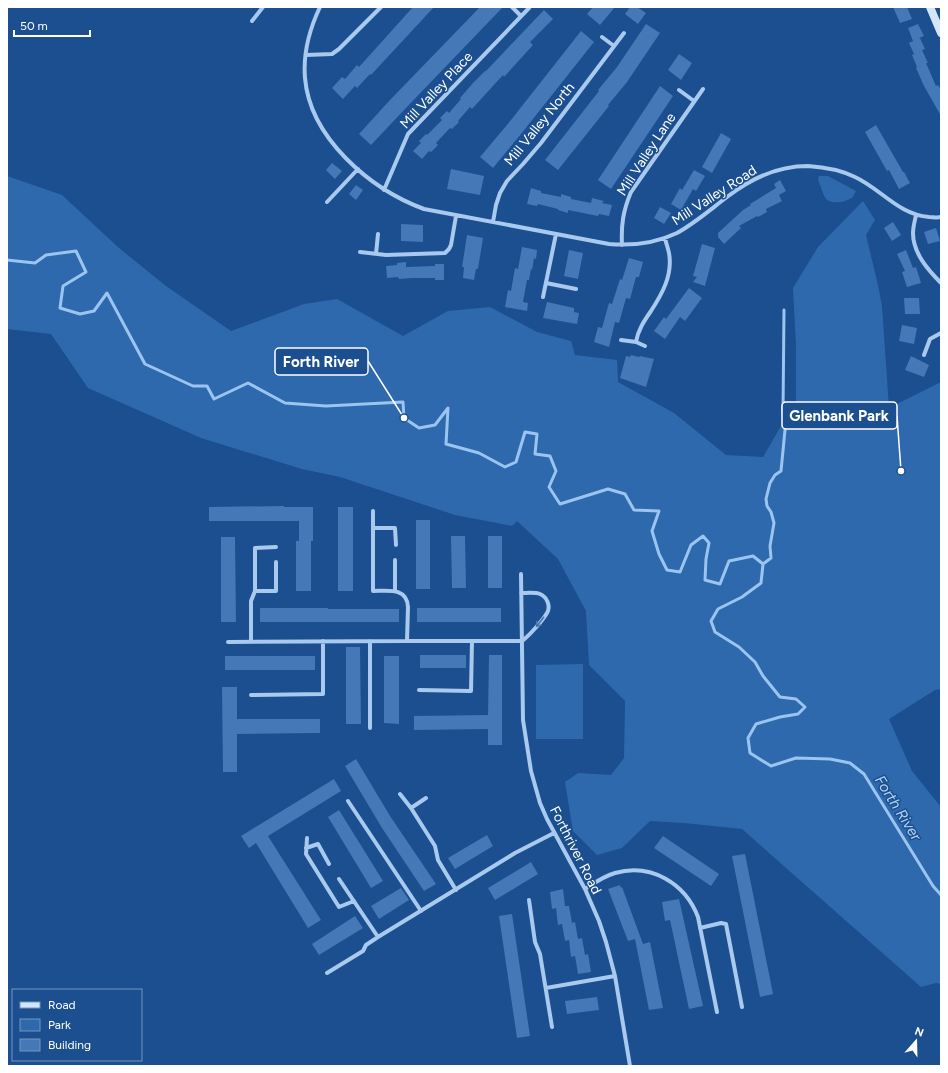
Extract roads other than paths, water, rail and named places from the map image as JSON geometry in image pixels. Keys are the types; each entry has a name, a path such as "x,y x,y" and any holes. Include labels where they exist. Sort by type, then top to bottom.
{"street":[{"path":"252,21 263,7"},
{"name":"Mill Valley Road","path":"320,7 313,22 306,55 305,77 311,105 322,127 338,151 384,190 424,209 609,244 637,244 665,238 678,232 747,183 767,174 788,168 808,166 832,169 855,177 907,212 927,217 941,217"},
{"path":"306,55 332,54 339,49 381,7"},
{"path":"512,7 521,16"},
{"path":"930,7 940,29"},
{"name":"Mill Valley Place","path":"384,190 408,134 529,8"},
{"name":"Mill Valley North","path":"493,222 500,193 507,181 541,143 624,33"},
{"path":"602,37 614,46"},
{"name":"Mill Valley Lane","path":"622,245 622,217 631,192 703,88"},
{"path":"679,90 694,101"},
{"path":"327,202 358,169"},
{"path":"916,215 912,233 914,248 929,270 941,283"},
{"path":"360,252 386,255 445,253 451,245 456,216"},
{"path":"376,254 378,234"},
{"path":"543,297 556,234"},
{"path":"636,342 637,334 659,299 668,280 670,264 665,238"},
{"path":"546,283 576,289"},
{"path":"924,355 930,340 941,333"},
{"path":"622,340 636,342 645,346"},
{"path":"373,511 373,591 395,591 401,593 405,597 408,602 407,641"},
{"path":"373,528 395,528 396,545"},
{"path":"251,642 251,601 255,591 255,548 276,548"},
{"path":"395,560 395,591"},
{"path":"255,591 276,590 276,562"},
{"name":"Forthriver Road","path":"521,574 523,720 528,759 540,803 554,833 585,890 599,921 606,942 615,976 630,1066"},
{"path":"228,642 522,641 529,636 547,613 549,607 548,601 539,593 522,593"},
{"path":"251,695 323,694 323,641"},
{"path":"370,641 370,728"},
{"path":"419,690 471,691 472,641"},
{"path":"400,794 411,808 434,846 438,860 456,890"},
{"path":"411,808 426,798"},
{"path":"348,801 421,911"},
{"path":"327,973 363,951 366,945 378,937 515,853 554,833"},
{"path":"307,838 306,854 339,907 354,901"},
{"path":"306,848 318,844 329,864"},
{"path":"585,890 598,881 615,873 630,871 641,871 658,875 675,884 689,899 698,917 717,1012"},
{"path":"339,879 378,937"},
{"path":"529,900 535,942 540,954 552,1027"},
{"path":"700,928 721,923 726,924 742,1007"},
{"path":"546,988 615,976"}],"waterway":[{"name":"Forth River","path":"7,260 35,263 46,255 76,251 86,272 63,286 60,308 80,314 94,311 107,293 145,364 193,386 207,386 214,399 248,383 285,403 326,406 403,402 404,418 419,428 435,425 448,408 446,444 479,453 505,467 516,462 525,432 537,434 535,454 550,456 556,471 549,487 560,504 608,489 625,494 634,510 659,511 652,531 659,554 667,570 680,572 691,545 703,536 709,543 706,559 705,580 720,584 729,561 753,556 763,564"},
{"path":"763,564 771,558 770,546 774,523 771,512 767,506 766,499 770,483 775,475 781,471 785,430 783,412 784,310"},
{"name":"Forth River","path":"763,564 761,583 742,597 718,609 711,621 715,632 739,647 755,662 763,676 780,697 796,699 805,707 798,714 780,717 756,724 748,738 750,753 771,766 796,758 830,759 850,763 864,774 933,886 941,895"}],"place":[{"name":"Forth River","path":"404,418"},
{"name":"Glenbank Park","path":"901,471"}]}
